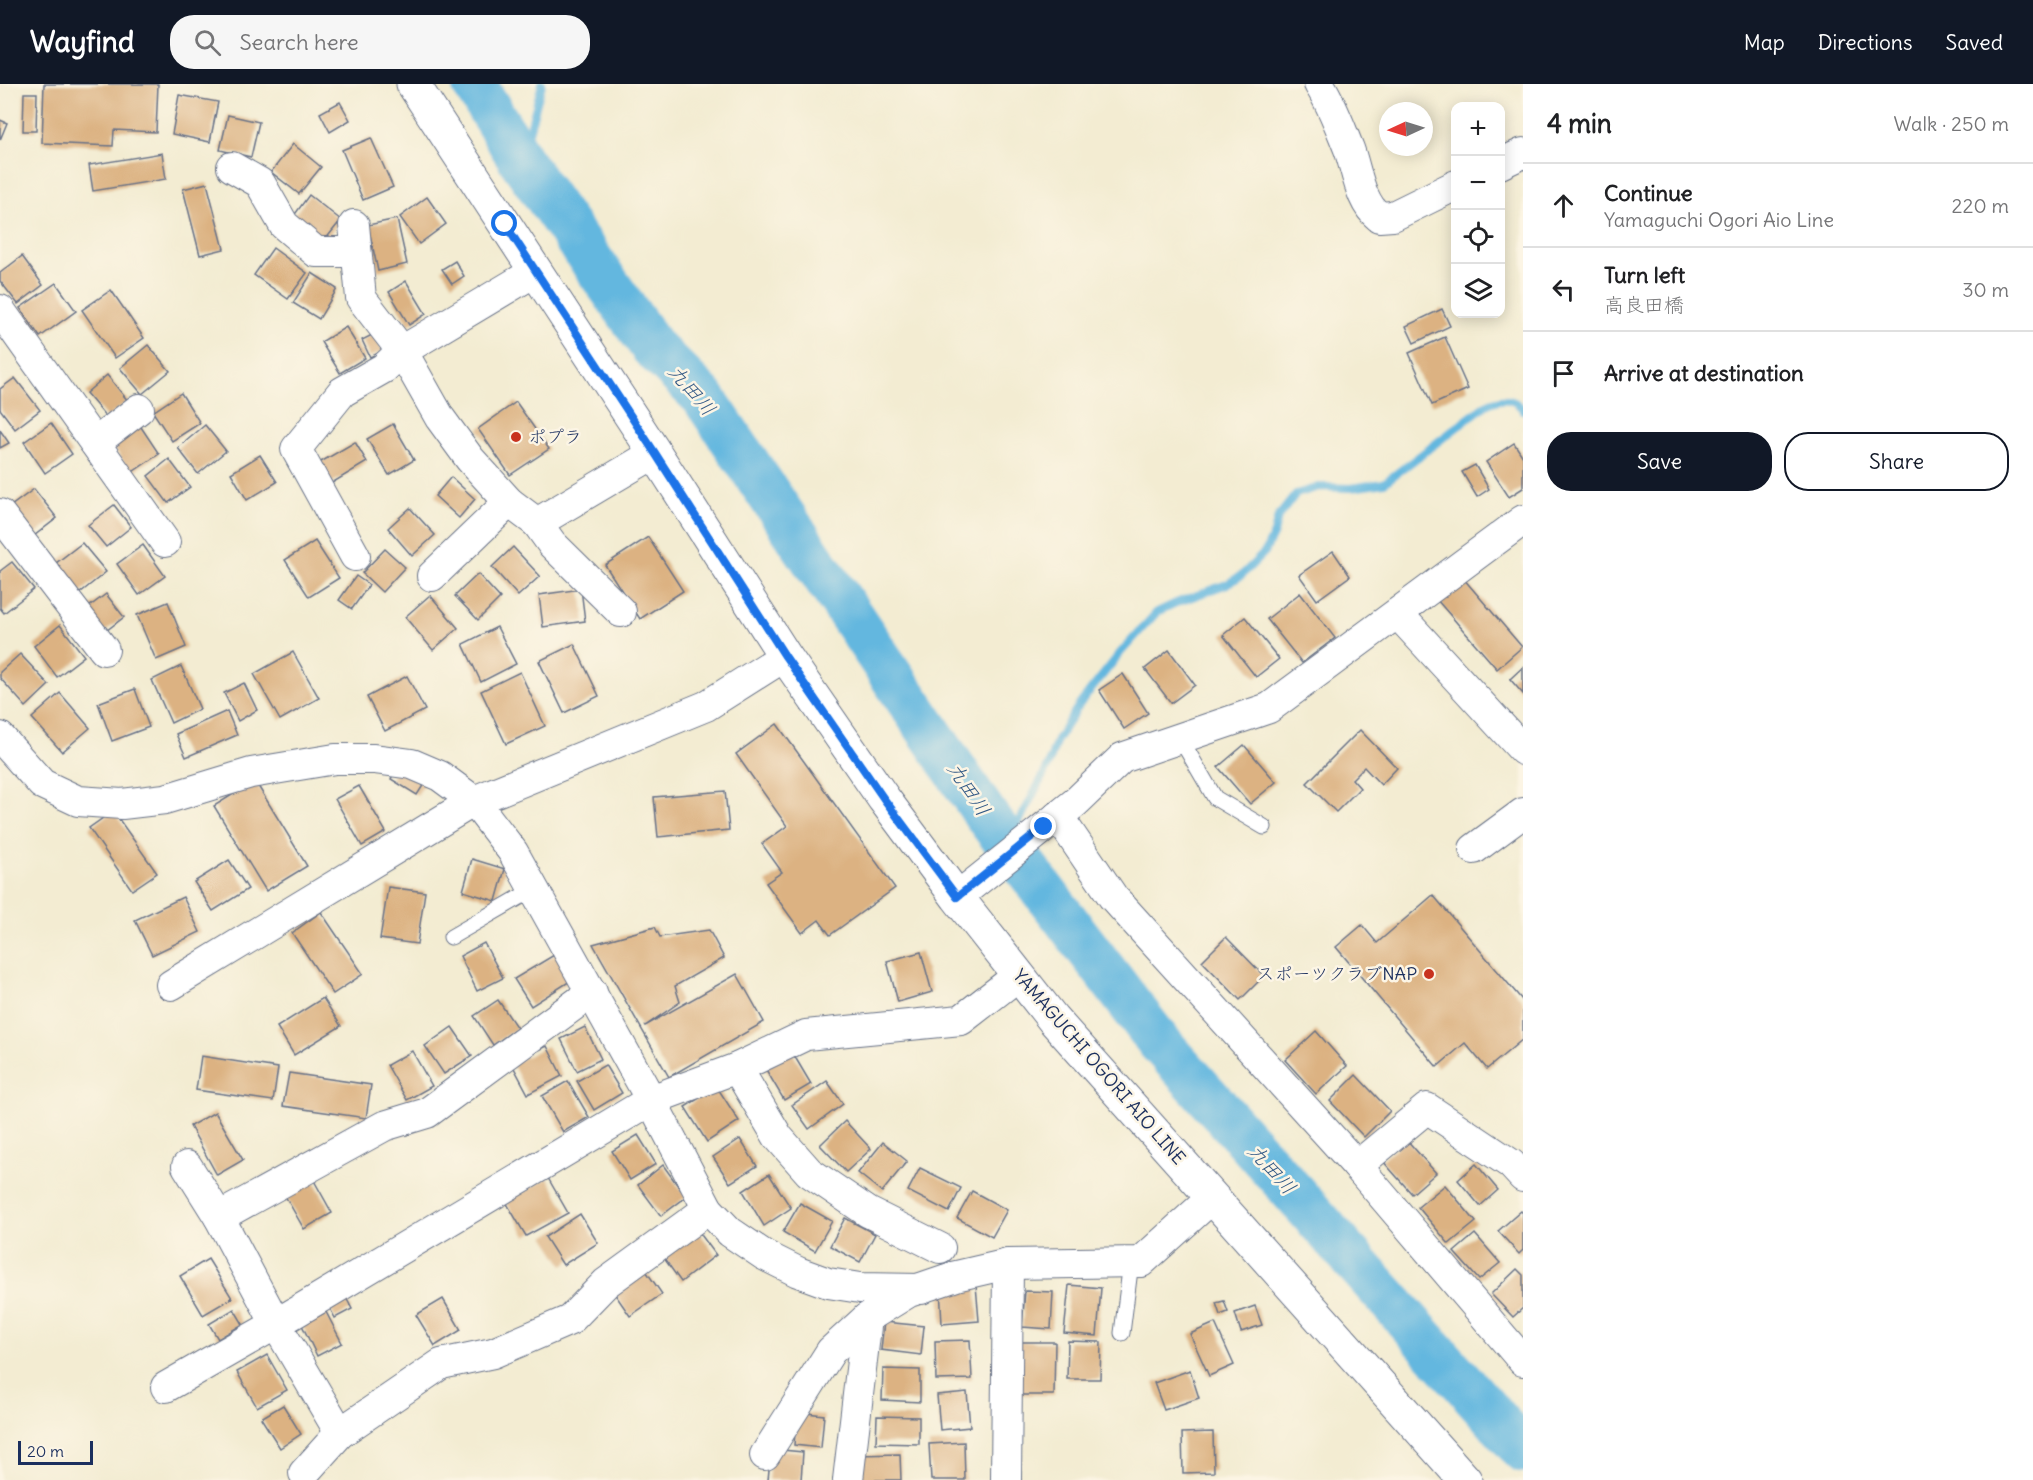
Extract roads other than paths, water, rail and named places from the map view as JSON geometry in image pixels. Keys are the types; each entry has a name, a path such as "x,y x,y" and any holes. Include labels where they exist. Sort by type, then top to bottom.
{"main road":[{"name":"YAMAGUCHI OGORI AIO LINE","path":"413,84 785,656 884,799 967,888 1019,975 1053,1018 1465,1480"}],"street":[{"path":"1319,84 1328,98 1341,129 1371,211 1380,217 1393,216 1451,187"},
{"path":"1505,162 1523,153"},
{"path":"232,167 260,183 284,225 315,252 355,238 361,298 402,351 440,418 470,459 508,502 537,523 552,544 621,612"},
{"path":"355,556 296,449 342,392 384,368 402,351 536,271"},
{"path":"0,310 165,542"},
{"path":"95,443 139,409"},
{"path":"537,523 655,453"},
{"path":"432,576 508,502"},
{"path":"0,514 105,650"},
{"path":"967,888 1051,822 1122,758 1269,708 1523,520"},
{"path":"1398,614 1523,750"},
{"path":"171,985 474,801 706,706 785,656"},
{"path":"2,743 42,784 78,801 122,804 165,799 251,773 335,759 374,759 412,764 440,776 474,801 513,852 651,1100 708,1209 730,1232 764,1255 798,1272 828,1283 860,1288 921,1288"},
{"path":"1474,849 1523,813"},
{"path":"1051,822 1113,897 1357,1166 1523,1362"},
{"path":"166,1387 276,1324 651,1100 737,1068 806,1035 961,1020 1019,975"},
{"path":"219,1217 384,1126 427,1113 592,992"},
{"path":"737,1068 778,1137 809,1172 868,1212 940,1248"},
{"path":"1357,1166 1426,1108 1511,1164 1523,1177"},
{"path":"187,1166 219,1217 276,1324 340,1433"},
{"path":"765,1455 831,1351 867,1318 909,1292 956,1276 1008,1264 1142,1262 1213,1197"},
{"path":"304,1473 340,1433 441,1364 493,1353 570,1320 606,1283 708,1209"},
{"path":"1006,1480 1008,1264"},
{"path":"848,1480 867,1318"}],"lane":[{"path":"1180,738 1215,798 1263,827"},
{"path":"451,937 534,889"},
{"path":"1122,1333 1131,1262"}],"waterway":[{"name":"九田川","path":"474,84 521,161 653,348 703,397 987,817 1159,1042 1523,1450"},
{"path":"521,161 542,84"},
{"path":"1009,841 1048,766 1057,740 1079,705 1121,652 1157,612 1227,584 1242,575 1265,552 1274,533 1278,517 1296,494 1319,487 1351,488 1384,483 1486,405 1496,401 1511,400 1523,410"}],"place":[{"name":"ポプラ","path":"516,437"},
{"name":"スポーツクラブNAP","path":"1429,974"}]}
